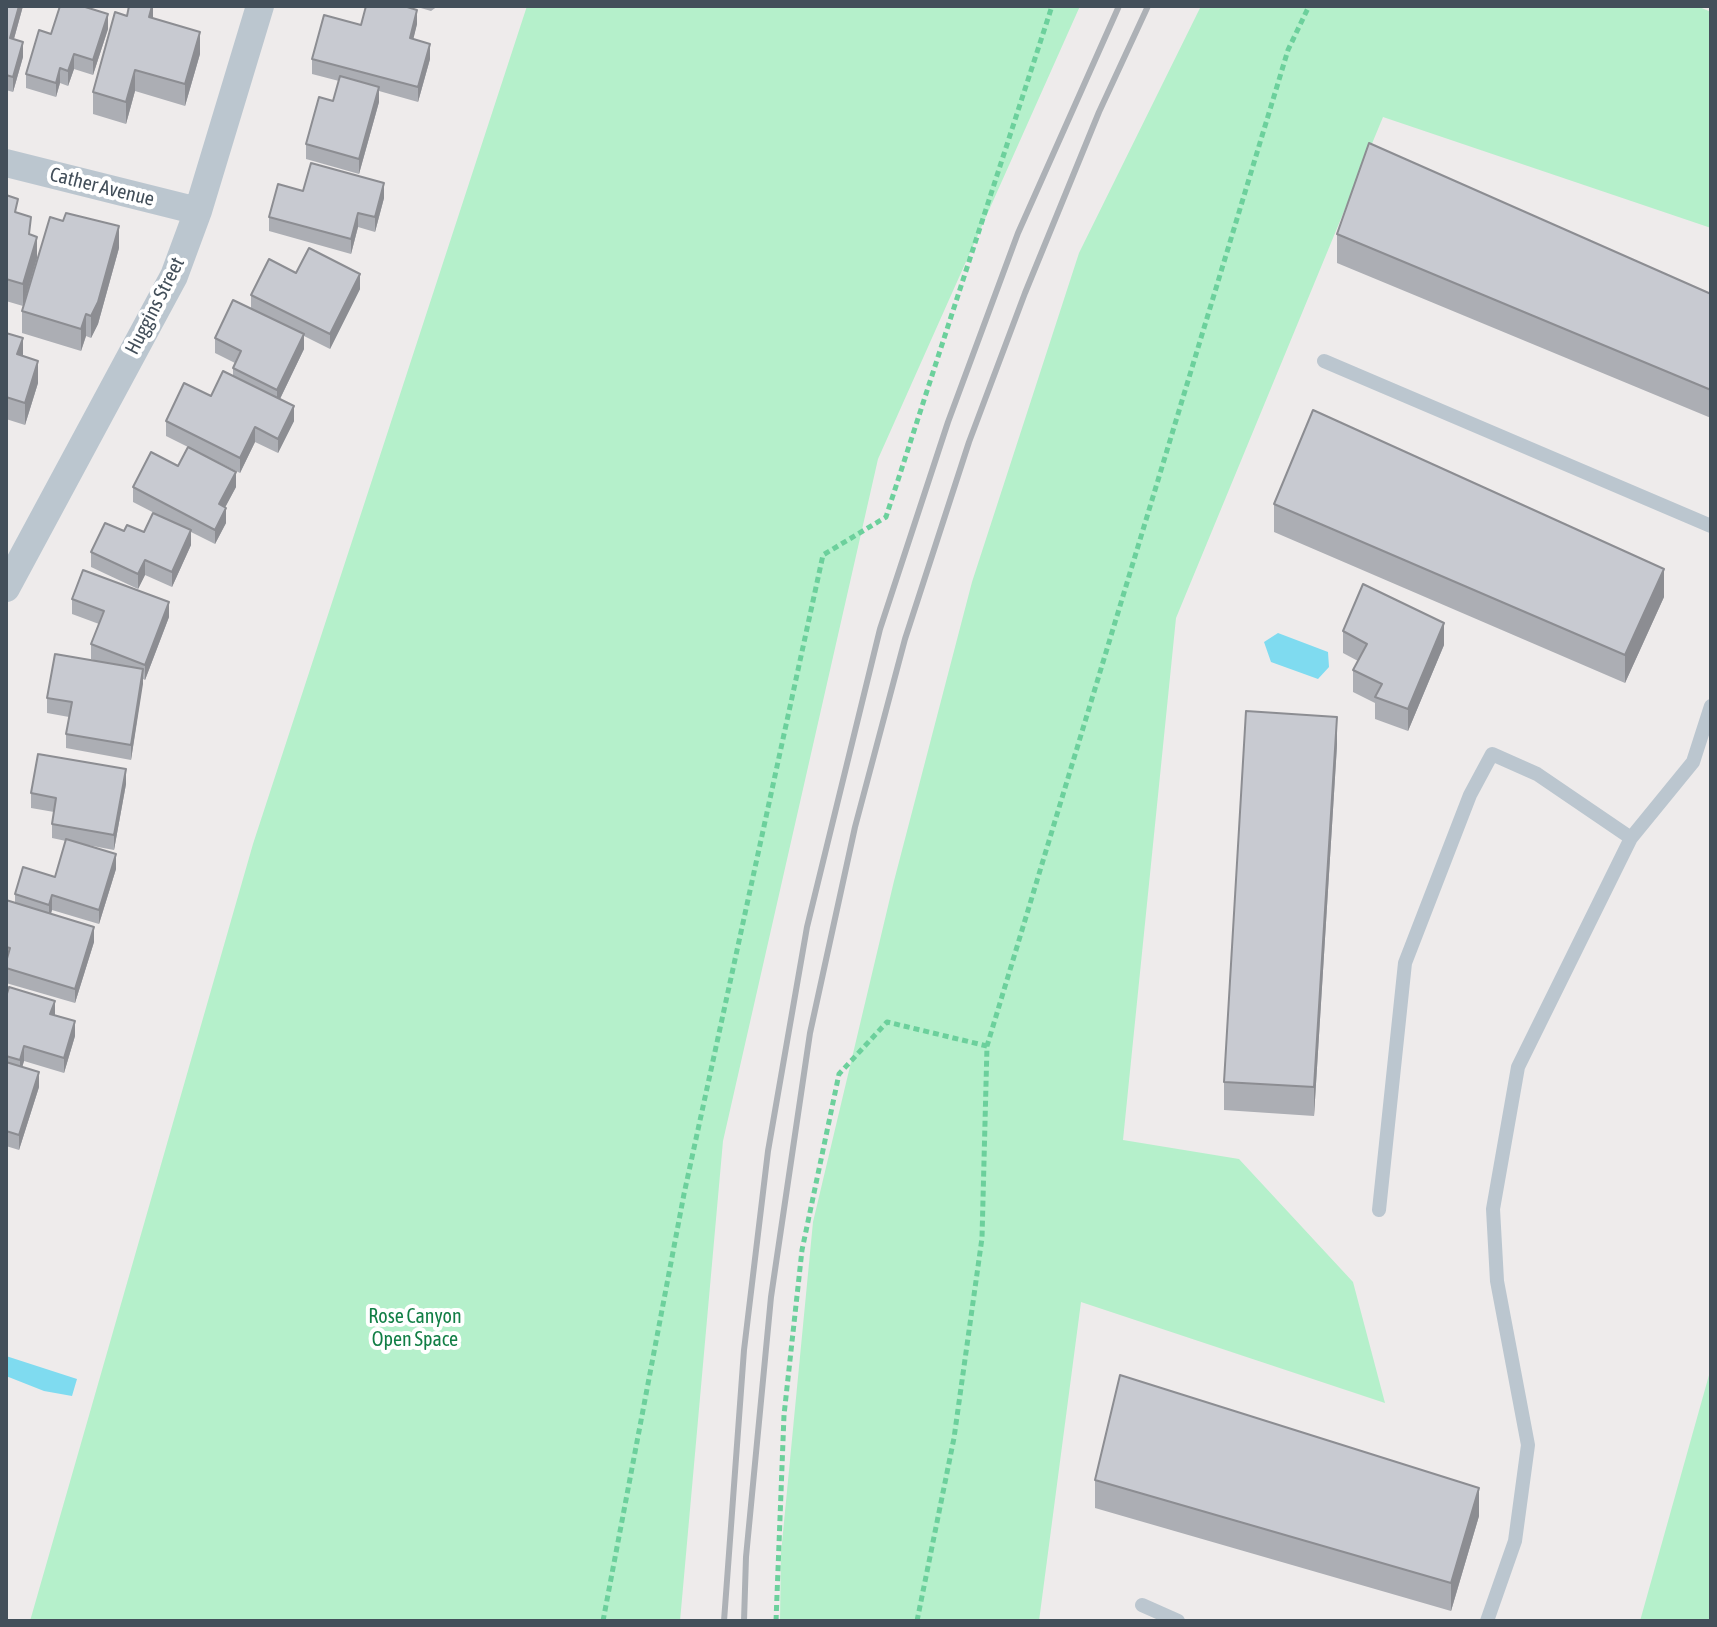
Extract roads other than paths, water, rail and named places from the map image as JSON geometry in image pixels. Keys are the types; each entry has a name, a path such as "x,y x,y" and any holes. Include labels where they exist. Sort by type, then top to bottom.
{"street":[{"name":"Huggins Street","path":"6,588 174,276 198,211 260,6"},
{"name":"Cather Avenue","path":"6,163 198,211"}],"lane":[{"path":"1324,361 1711,526"},
{"path":"1487,1621 1515,1541 1528,1445 1497,1281 1493,1209 1518,1067 1631,838 1693,762 1711,706"},
{"path":"1379,1210 1405,963 1470,795 1492,754 1537,774 1631,838"},
{"path":"1142,1605 1178,1621"}],"water":[{"path":"1278,633 1328,652 1329,667 1318,679 1271,662 1264,642"},
{"path":"6,1356 77,1379 72,1396 44,1391 6,1376"}],"railway":[{"path":"724,1621 744,1350 768,1151 807,927 880,629 948,422 1018,233 1119,6"},
{"path":"744,1621 746,1557 771,1297 810,1033 855,827 905,639 969,442 1025,293 1099,112 1148,6"}],"park label":[{"name":"Rose Canyon Open Space","path":"415,1328"}]}
